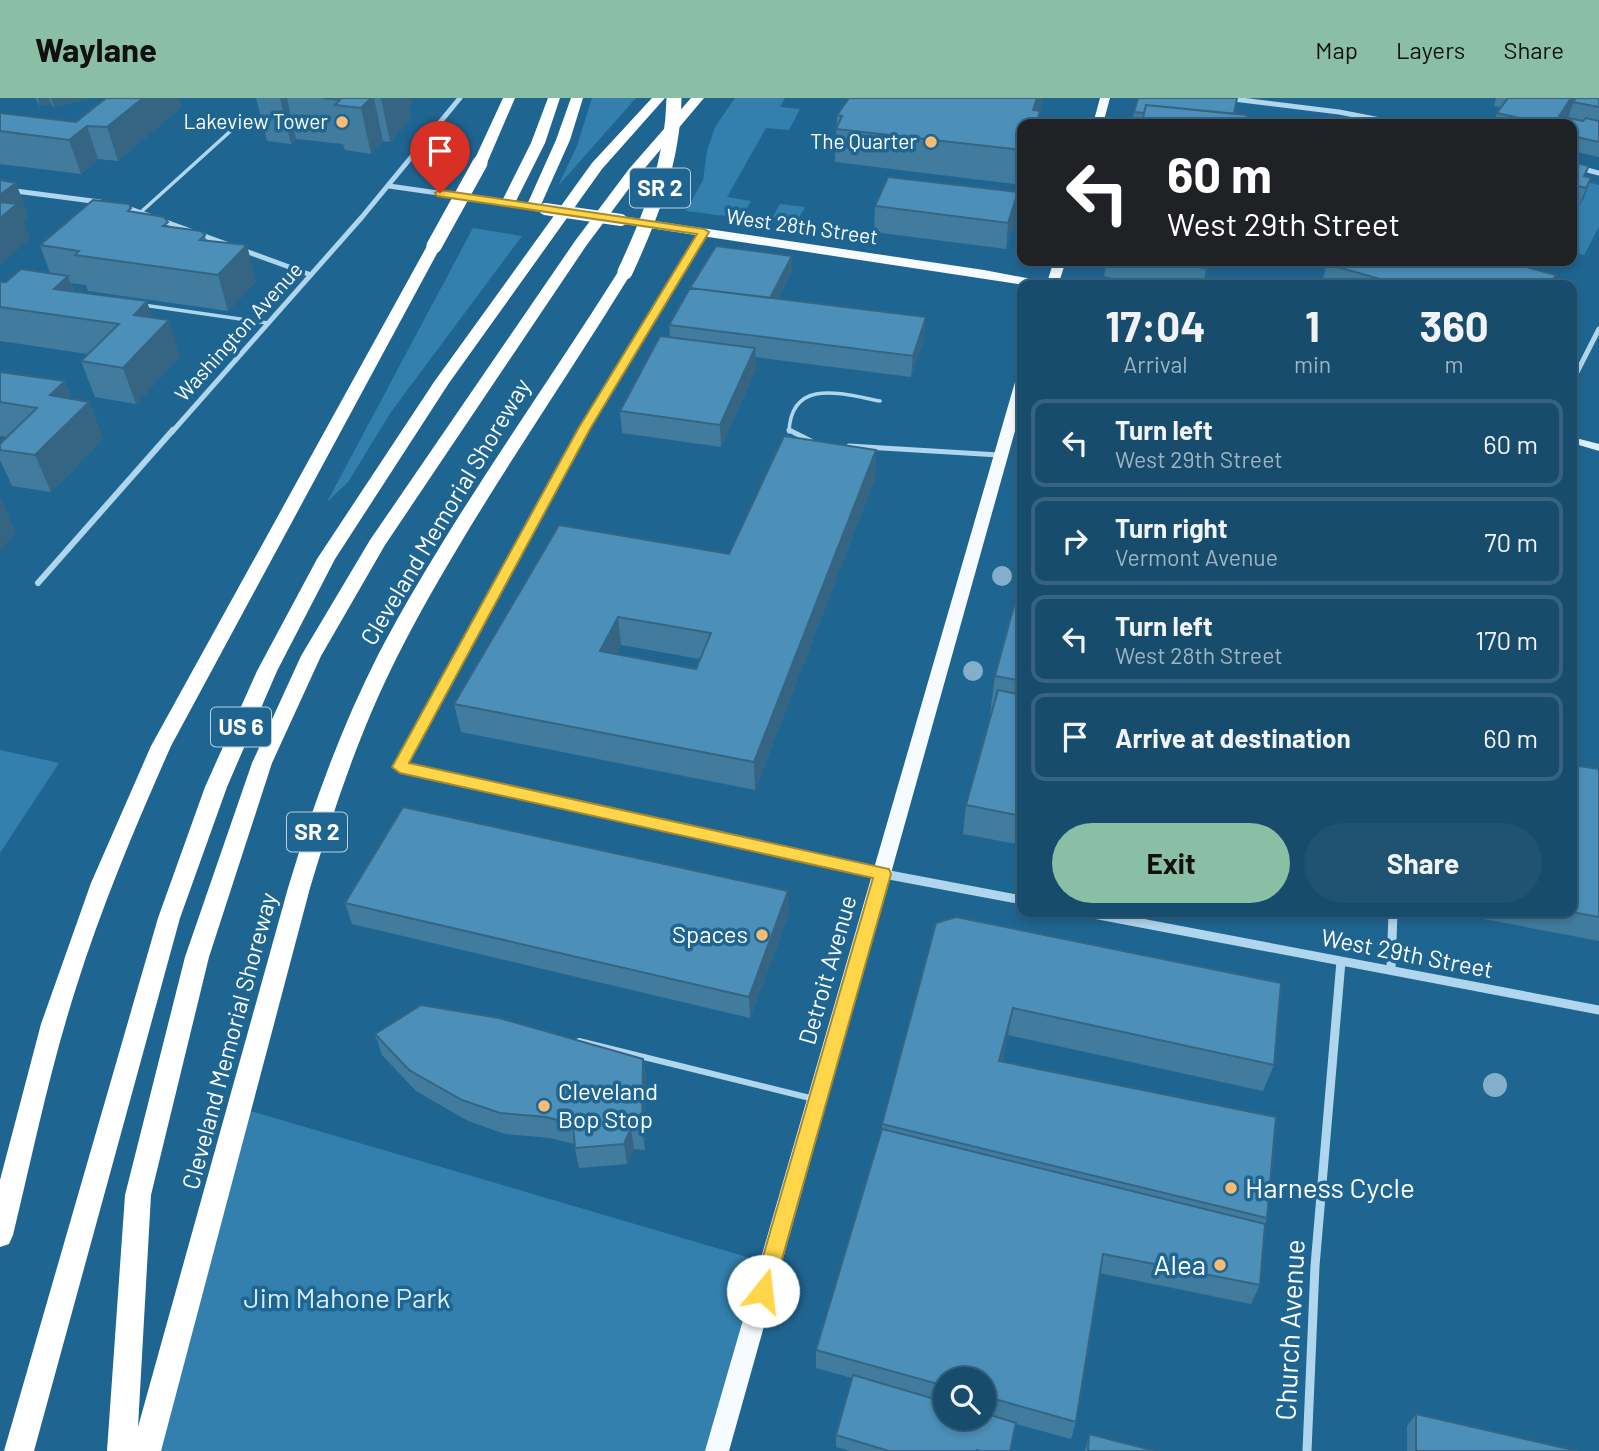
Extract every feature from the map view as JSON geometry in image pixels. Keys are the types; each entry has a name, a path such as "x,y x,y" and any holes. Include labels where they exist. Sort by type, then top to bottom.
{"highway":[{"path":"0,1235 53,1021 131,810 161,746 480,163 509,98"},
{"path":"508,203 538,143 554,98"},
{"path":"539,208 578,98"},
{"name":"US 6","path":"19,1451 169,918 216,787 267,671 326,559 442,382 597,166 659,98"},
{"name":"Cleveland Memorial Shoreway","path":"146,1451 295,899 334,780 360,715 386,661 442,561 625,272 660,190 674,124 674,98"},
{"name":"US 6","path":"122,1451 138,1195 197,957 262,763 311,656 376,544 587,236 658,142 698,98"}],"main road":[{"path":"1099,119 1105,98"},
{"name":"West 28th Street","path":"508,203 1017,280"},
{"name":"Detroit Avenue","path":"717,1451 1017,398"}],"street":[{"name":"Washington Avenue","path":"38,583 311,275 460,98"},
{"path":"1225,98 1375,119"},
{"path":"1577,167 1599,173"},
{"name":"West 28th Street","path":"388,186 508,203"},
{"path":"0,189 105,203"},
{"path":"114,205 141,212 311,275"},
{"path":"1577,372 1599,329"},
{"path":"1577,441 1599,448"},
{"path":"883,874 1017,899"},
{"name":"West 29th Street","path":"1109,917 1599,1010"},
{"path":"1391,970 1393,917"},
{"name":"Church Avenue","path":"1307,1451 1314,1275 1341,961"}],"lane":[{"path":"141,212 235,127"},
{"path":"115,213 122,206"},
{"path":"704,232 584,429 400,767 883,874"},
{"path":"132,304 268,323"},
{"path":"818,442 799,438 789,432 788,422 792,408 806,395 823,393 880,401"},
{"path":"839,446 999,455"},
{"path":"564,1037 818,1100"}],"green space":[{"path":"592,98 636,98 558,186 577,146"},
{"path":"735,98 785,98 780,107 800,109 789,130 766,128 727,197 751,201 741,218 686,211 703,180 707,151 715,127"},
{"path":"1577,179 1599,185 1599,227 1584,255 1577,253"},
{"path":"780,204 805,207 795,225 770,222"},
{"path":"473,228 522,236 391,412 348,482 327,502"},
{"path":"0,750 59,763 0,853"},
{"name":"Jim Mahone Park","path":"240,1108 771,1264 717,1451 146,1451"}],"building":[{"path":"106,98 143,98 107,127 87,126 69,140 0,131 0,113 76,122"},
{"path":"323,98 371,98 361,108 335,105 340,100"},
{"path":"849,98 1037,98 1033,110 1040,111 1038,119 1017,119 1017,149 836,129 842,116 837,115"},
{"path":"1138,98 1237,98 1234,114 1146,105 1144,113 1134,112"},
{"path":"1508,98 1571,98 1557,119 1523,119 1497,113"},
{"path":"1576,98 1599,98 1599,107 1573,102"},
{"path":"1146,105 1247,115 1246,119 1143,119"},
{"path":"1586,118 1599,121 1599,142 1577,137 1577,120 1583,121"},
{"path":"1577,163 1589,166 1584,176 1591,178 1586,188 1578,186"},
{"path":"888,177 1017,192 1008,223 875,206"},
{"path":"0,180 16,183 0,195"},
{"path":"93,200 129,204 131,208 128,211 164,217 168,222 163,226 201,231 205,235 200,240 247,245 218,275 75,255 79,251 40,245"},
{"path":"0,202 17,204 0,218"},
{"path":"716,246 792,256 770,298 690,288"},
{"path":"1334,266 1523,266 1556,275 1552,280 1383,280"},
{"path":"21,269 68,276 54,289 147,301 134,315 169,320 123,368 81,361 119,324 0,307 0,282 6,282"},
{"path":"690,288 926,317 913,356 669,325"},
{"path":"660,336 755,348 720,425 620,411"},
{"path":"0,372 65,381 50,395 89,402 35,455 0,450 0,444 37,408 0,402"},
{"path":"784,436 876,450 754,762 454,704 559,525 729,554","holes":["618,617 711,633 696,669 600,651"]},
{"path":"1017,595 1017,680 995,676"},
{"path":"998,690 1017,694 1017,815 966,805"},
{"path":"1577,766 1599,769 1599,917 1577,913"},
{"path":"403,807 788,891 749,997 345,903"},
{"path":"956,917 1281,983 1274,1065 1013,1008 999,1061 1276,1117 1267,1218 882,1124 936,923"},
{"name":"Cleveland Bop Stop","path":"421,1005 499,1018 643,1059 642,1130 631,1128 624,1144 575,1148 573,1124 546,1117 500,1113 462,1100 409,1070 375,1034"},
{"path":"882,1129 1265,1224 1260,1285 1103,1254 1076,1422 996,1399 996,1367 933,1367 933,1383 816,1350"},
{"path":"853,1375 933,1398 933,1430 996,1430 996,1417 1016,1423 1010,1451 889,1451 836,1435"},
{"path":"1416,1414 1577,1451 1416,1451"},
{"path":"1089,1434 1155,1451 1088,1451"}],"place":[{"name":"Lakeview Tower","path":"342,122"},
{"name":"The Quarter","path":"931,142"},
{"name":"Spaces","path":"762,935"},
{"name":"Cleveland Bop Stop","path":"544,1106"},
{"name":"Harness Cycle","path":"1231,1188"},
{"name":"Alea","path":"1220,1265"}],"route":[{"path":"440,193 704,232 584,429 400,767 883,874 763,1291"}]}
